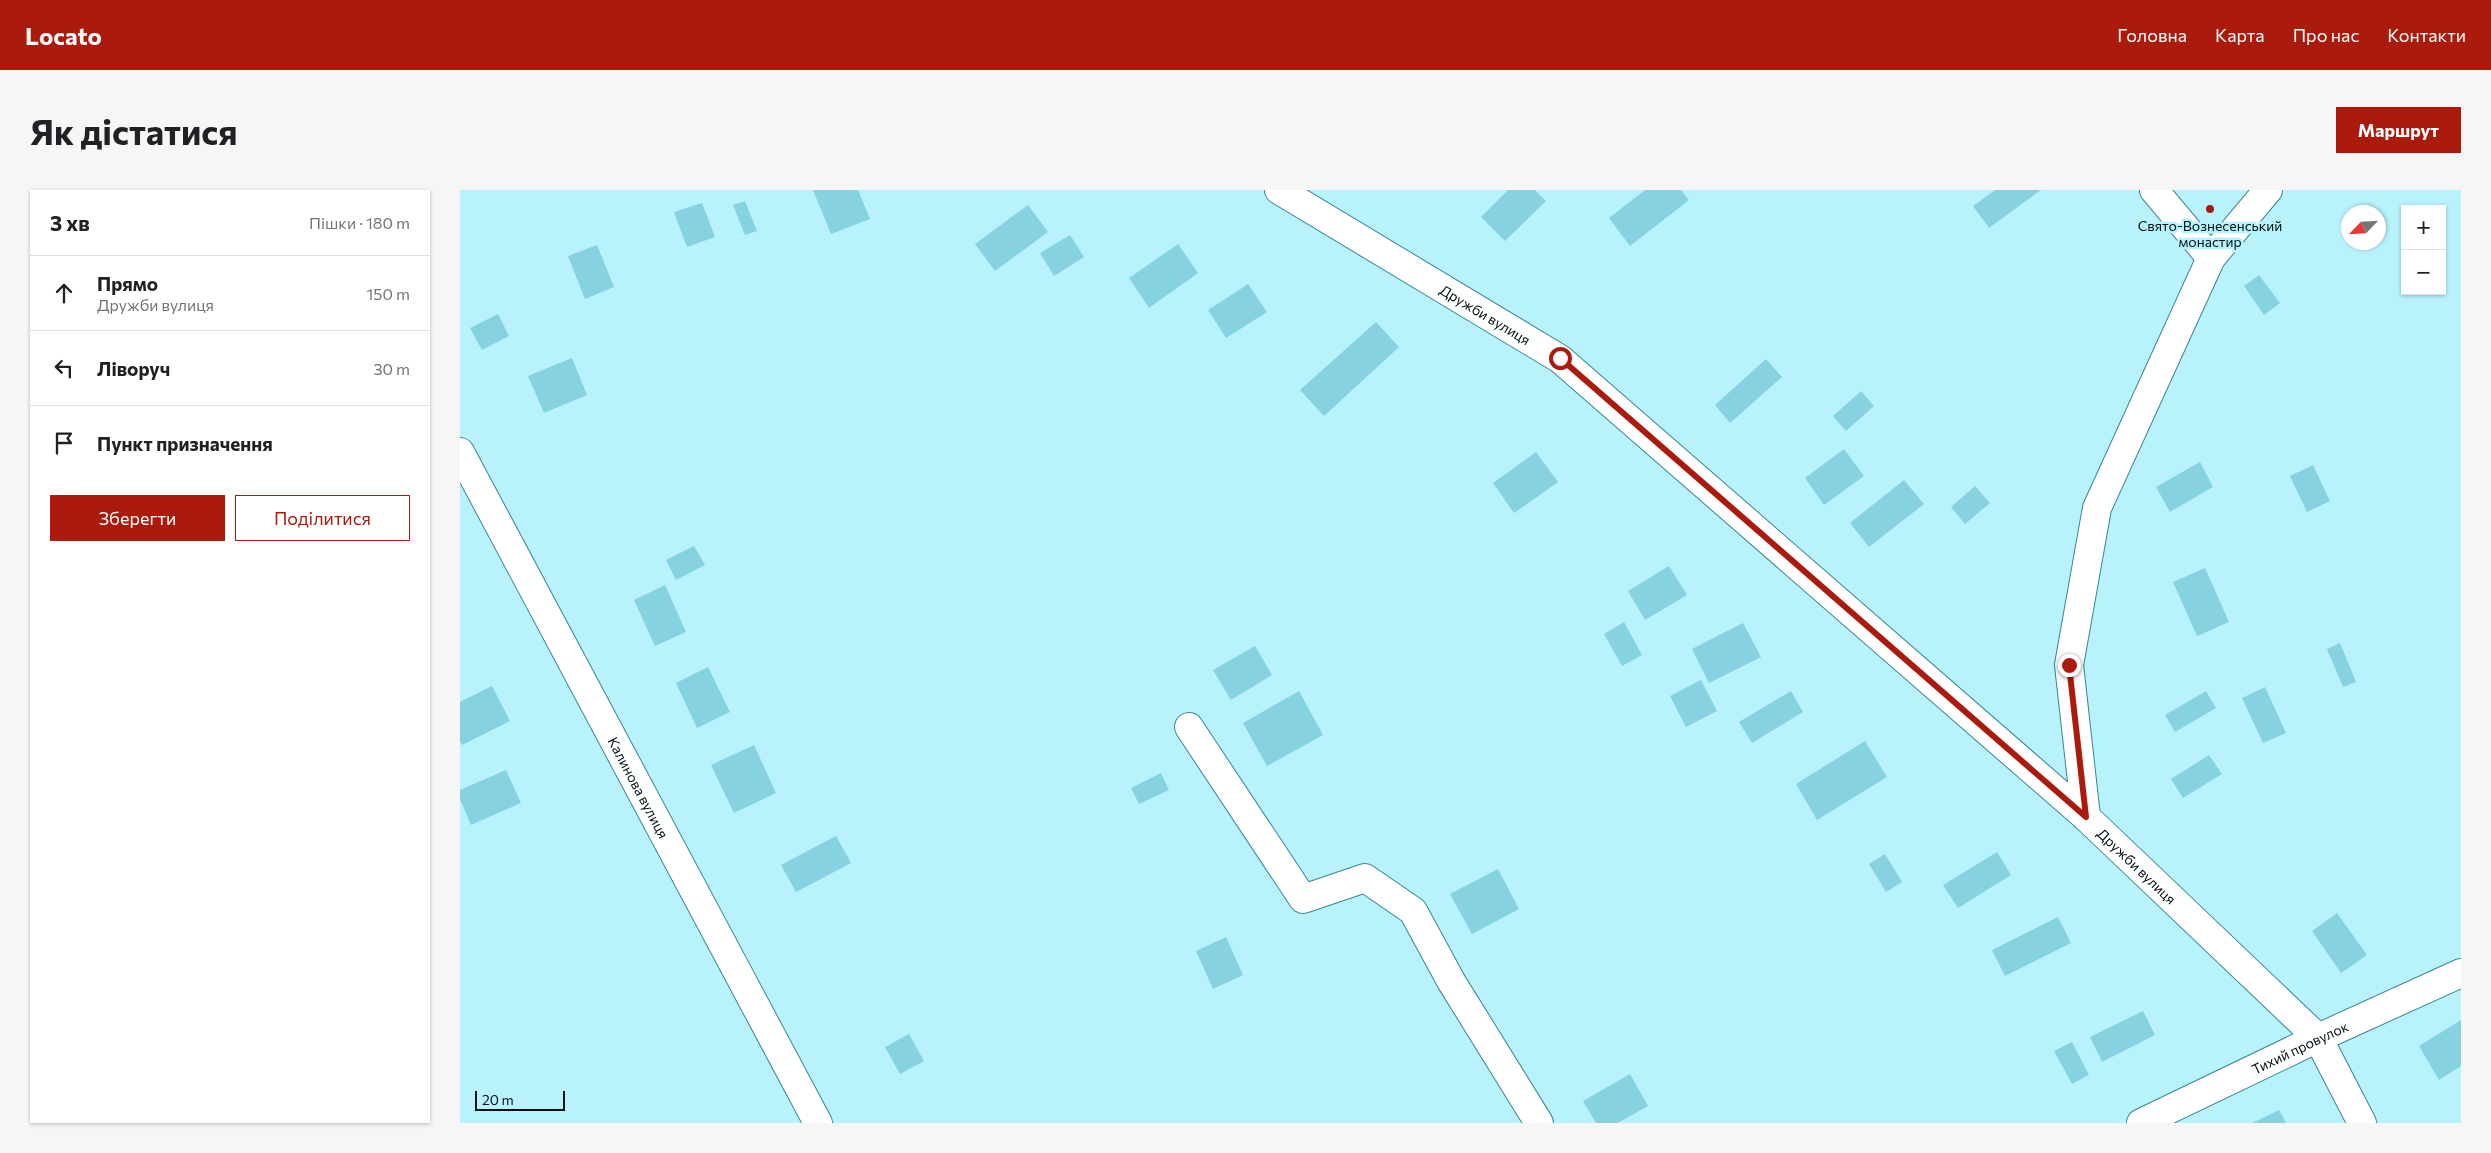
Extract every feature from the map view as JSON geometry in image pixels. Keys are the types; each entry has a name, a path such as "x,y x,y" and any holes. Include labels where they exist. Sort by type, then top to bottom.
{"street":[{"name":"Дружби вулиця","path":"1279,190 1560,358 2086,817 2318,1038 2362,1123"},
{"path":"2154,190 2211,258"},
{"path":"2086,817 2069,665 2097,508 2211,258 2268,190"},
{"name":"Калинова вулиця","path":"460,452 818,1123"},
{"path":"1189,728 1303,898 1365,878 1413,911 1451,982 1539,1123"},
{"name":"Тихий провулок","path":"2141,1123 2318,1038 2461,973"}],"building":[{"path":"813,190 858,190 870,219 831,234"},
{"path":"1508,190 1535,190 1546,201 1505,241 1481,217"},
{"path":"1645,190 1681,190 1689,200 1630,246 1609,218"},
{"path":"1995,190 2041,190 1989,228 1973,206"},
{"path":"745,201 757,231 745,235 733,205"},
{"path":"702,203 715,237 687,247 674,212"},
{"path":"1028,205 1048,232 995,271 975,244"},
{"path":"1070,235 1084,257 1054,276 1040,253"},
{"path":"1178,244 1198,273 1149,308 1129,278"},
{"path":"597,245 614,287 585,299 568,256"},
{"path":"2259,275 2280,303 2264,315 2244,286"},
{"path":"1248,284 1267,312 1226,338 1208,310"},
{"path":"498,314 509,336 482,350 470,328"},
{"path":"1376,322 1399,347 1324,416 1300,390"},
{"path":"572,358 587,395 544,413 528,376"},
{"path":"1766,359 1782,377 1730,423 1715,405"},
{"path":"1861,391 1874,406 1846,431 1833,416"},
{"path":"1844,449 1864,476 1824,505 1805,478"},
{"path":"1536,452 1558,482 1514,513 1493,483"},
{"path":"2200,462 2213,487 2170,512 2156,487"},
{"path":"2313,465 2330,501 2307,512 2290,476"},
{"path":"1904,480 1924,504 1869,547 1850,523"},
{"path":"1975,486 1990,503 1965,524 1951,507"},
{"path":"694,546 705,565 676,580 666,560"},
{"path":"1669,566 1687,595 1645,620 1628,591"},
{"path":"2205,568 2229,622 2197,636 2173,582"},
{"path":"665,585 686,632 655,646 634,600"},
{"path":"1624,622 1642,655 1622,666 1604,634"},
{"path":"1743,623 1761,657 1709,683 1692,649"},
{"path":"2340,643 2356,682 2343,687 2327,649"},
{"path":"1255,646 1272,675 1231,700 1213,670"},
{"path":"708,667 730,712 697,728 676,683"},
{"path":"1701,680 1717,711 1686,727 1670,696"},
{"path":"492,686 510,721 462,745 460,741 460,702"},
{"path":"2265,687 2286,733 2263,743 2242,698"},
{"path":"1299,691 1323,735 1267,766 1243,723"},
{"path":"1791,691 1803,712 1752,743 1739,722"},
{"path":"2206,691 2216,708 2175,732 2165,715"},
{"path":"1865,741 1887,777 1817,820 1796,784"},
{"path":"754,745 776,793 734,813 711,765"},
{"path":"2209,755 2222,774 2183,798 2171,779"},
{"path":"506,770 521,803 471,825 460,799 460,790"},
{"path":"1161,773 1169,790 1139,804 1131,788"},
{"path":"836,836 851,863 796,892 781,865"},
{"path":"1997,852 2011,875 1958,908 1943,885"},
{"path":"1885,854 1902,882 1886,892 1869,864"},
{"path":"1498,869 1519,909 1472,934 1450,894"},
{"path":"2337,913 2367,955 2341,973 2312,931"},
{"path":"2058,917 2071,943 2005,976 1992,950"},
{"path":"1226,937 1243,975 1213,989 1196,951"},
{"path":"2143,1011 2155,1035 2102,1062 2090,1037"},
{"path":"2461,1020 2461,1066 2439,1080 2419,1046"},
{"path":"909,1034 924,1061 900,1074 885,1047"},
{"path":"2072,1042 2089,1075 2072,1084 2054,1051"},
{"path":"1630,1074 1648,1106 1618,1123 1596,1123 1583,1101"},
{"path":"2279,1110 2286,1123 2252,1123"}],"place":[{"name":"Cвято-Вознесенський монастир","path":"2210,209"}],"route":[{"path":"1560,358 2086,817 2069,665"}]}
